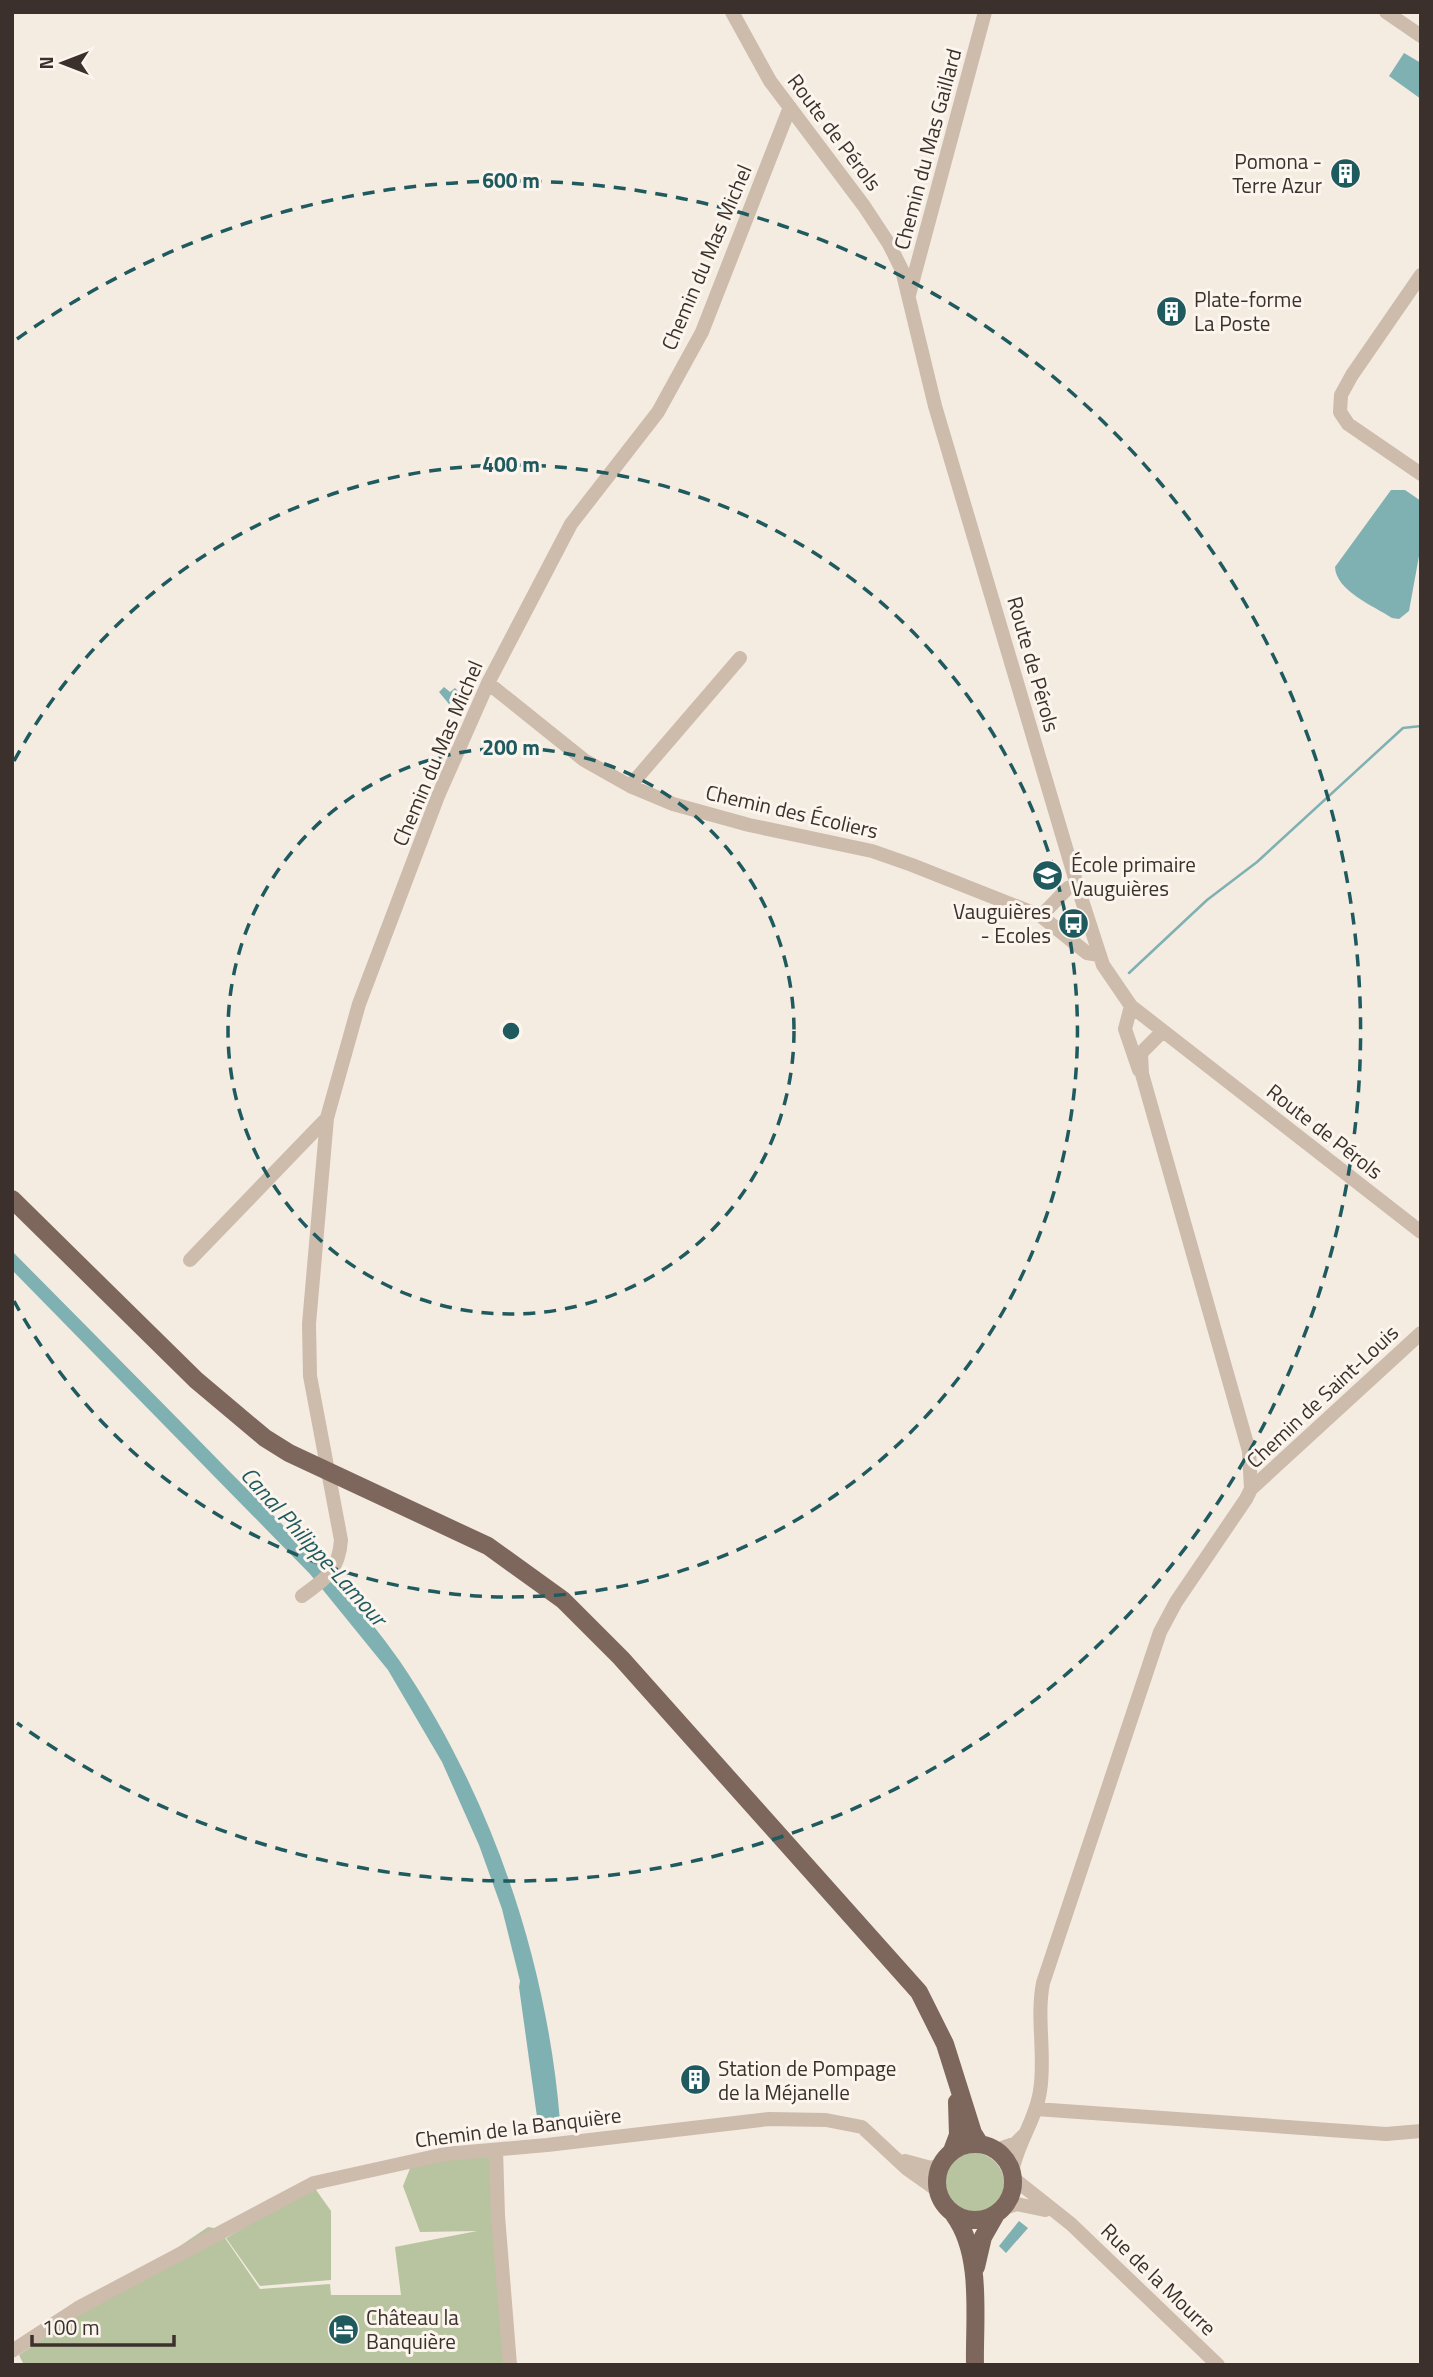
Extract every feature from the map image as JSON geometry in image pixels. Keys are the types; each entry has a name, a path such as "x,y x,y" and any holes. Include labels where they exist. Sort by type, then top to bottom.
{"main road":[{"path":"12,1199 230,1410 289,1453 488,1546 563,1600 621,1658 899,1966 932,2015 954,2074 988,2147 1013,2176 1010,2199 983,2237 974,2288"},
{"path":"954,2074 958,2122 937,2190 946,2208 954,2215 967,2236 974,2288 975,2365"},
{"path":"946,2158 971,2144 988,2147"},
{"path":"954,2215 974,2221 999,2212"}],"street":[{"name":"Route de Pérols","path":"732,12 770,81 890,244 909,296 935,406 1077,886 1099,955 1112,982 1131,1006 1421,1232"},
{"name":"Chemin du Mas Gaillard","path":"909,296 985,12"},
{"path":"1386,12 1421,36"},
{"name":"Chemin du Mas Michel","path":"302,1596 333,1570 340,1559 341,1540 310,1376 309,1324 327,1118 359,1004 438,796 488,683 571,524 659,412 702,332 790,107"},
{"path":"1421,275 1340,395 1340,412 1348,424 1421,474"},
{"path":"629,786 740,659"},
{"name":"Chemin des Écoliers","path":"488,683 584,760 629,786 673,804 749,825 872,851 1041,916 1087,953 1099,955"},
{"path":"1041,916 1068,888 1077,886"},
{"path":"1131,1006 1125,1029 1132,1056 1142,1074"},
{"path":"1163,1031 1141,1053 1142,1074 1249,1451 1251,1489"},
{"path":"190,1260 327,1118"},
{"name":"Chemin de Saint-Louis","path":"1013,2176 1014,2158 1036,2109 1041,2089 1039,2030 1044,1983 1160,1632 1176,1602 1251,1489 1421,1333"},
{"path":"1036,2109 1386,2134 1421,2131"},
{"name":"Chemin de la Banquière","path":"12,2351 78,2308 314,2183 445,2154 769,2119 849,2123 862,2127 906,2168 937,2190"},
{"path":"988,2147 1016,2143 1027,2131"},
{"path":"496,2150 499,2230 510,2365"},
{"name":"Chemin de la Banquière","path":"895,2155 921,2167 946,2158"},
{"name":"Rue de la Mourre","path":"1013,2176 1071,2224 1218,2365"},
{"name":"Rue de la Mourre","path":"999,2212 1031,2205 1071,2224"}],"green space":[{"path":"968,2153 980,2153 999,2166 1004,2183 1002,2195 991,2208 980,2213 968,2213 949,2200 944,2189 944,2177 957,2158"},
{"path":"490,2156 506,2365 24,2365 19,2355 208,2227 231,2231 225,2238 260,2289 330,2284 331,2295 401,2295 395,2247 477,2231 420,2232 403,2186 413,2161"},
{"path":"314,2187 331,2211 331,2280 260,2286 226,2238"}],"water":[{"path":"1404,53 1421,63 1421,99 1389,76"},
{"path":"1391,490 1405,490 1421,501 1421,545 1409,611 1399,619 1392,618 1349,591 1337,576 1335,567"},
{"path":"444,687 450,692 455,688 461,694 449,704 439,692"},
{"path":"12,1251 318,1562 380,1634 432,1712 487,1823 528,1940 553,2061 560,2121 538,2124 520,1981 502,1909 479,1845 442,1762 388,1670 310,1574 12,1270"},
{"path":"1019,2221 1028,2228 1006,2253 999,2246"}],"waterway":[{"path":"1129,973 1207,900 1257,862 1403,728 1421,726"}],"place":[{"name":"Pomona - Terre Azur","path":"1345,173"},
{"name":"Plate-forme La Poste","path":"1171,311"},
{"name":"École primaire Vauguières","path":"1048,876"},
{"name":"Vauguières - Ecoles","path":"1074,923"},
{"name":"Station de Pompage de la Méjanelle","path":"695,2080"},
{"name":"Château la Banquière","path":"343,2329"}],"water label":[{"name":"Canal Philippe-Lamour","path":"314,1546"}]}
